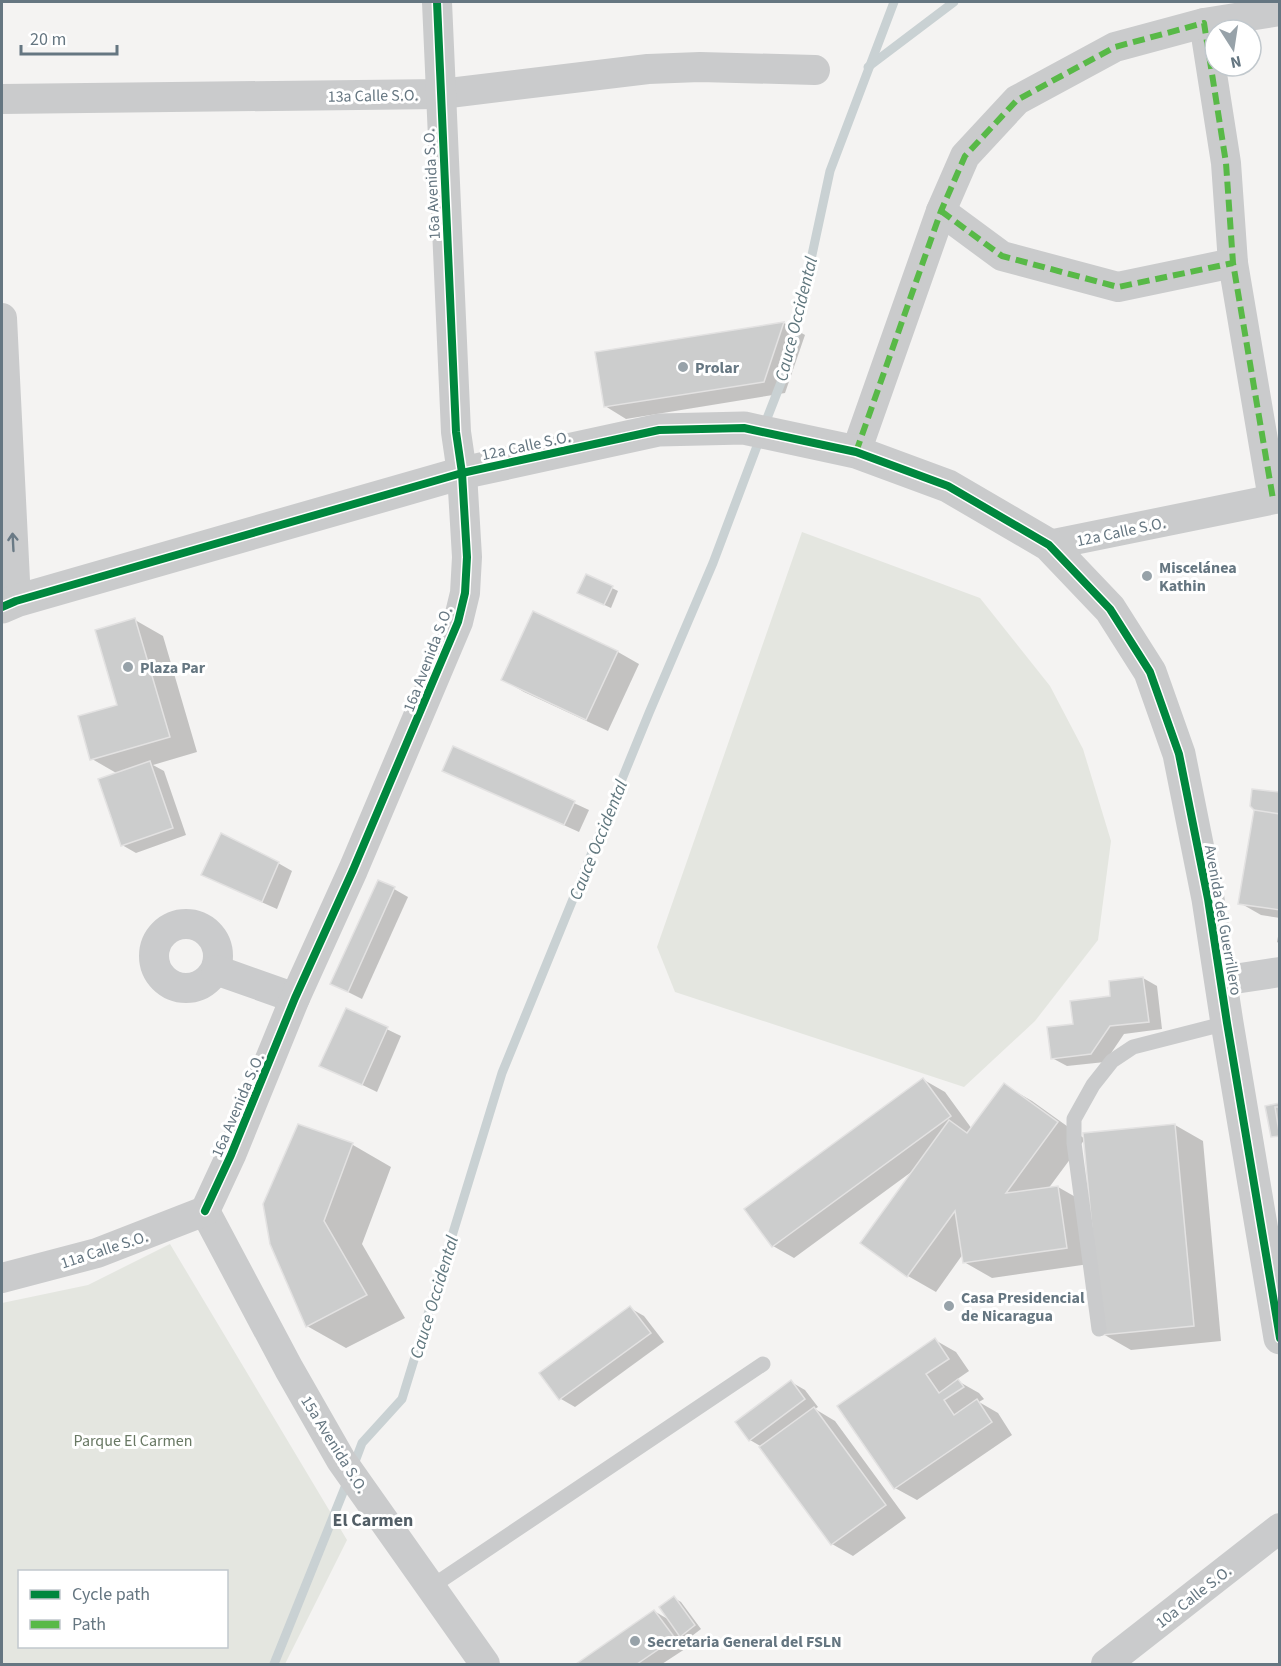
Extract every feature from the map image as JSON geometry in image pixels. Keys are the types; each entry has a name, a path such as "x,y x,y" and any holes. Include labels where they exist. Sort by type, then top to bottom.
{"street":[{"name":"16a Avenida S.O.","path":"205,1211 458,622 465,593 467,557 462,473 456,432 437,2"},
{"path":"1236,18 1280,11"},
{"path":"856,452 941,211 965,156 1017,100 1115,47 1203,23"},
{"name":"13a Calle S.O.","path":"2,99 441,94 648,69 700,67 815,70"},
{"path":"1213,78 1226,163 1233,263 1276,499"},
{"path":"941,211 1002,256 1119,286 1233,263"},
{"path":"2,318 9,604"},
{"name":"12a Calle S.O.","path":"9,604 462,473 659,430 744,428 856,452 948,486 1049,545 1276,499"},
{"name":"Avenida del Guerrillero","path":"1049,545 1110,609 1150,672 1179,754 1208,899 1280,1338"},
{"path":"216,970 295,998"},
{"path":"1221,981 1280,972"},
{"name":"11a Calle S.O.","path":"2,1278 98,1254 205,1211"},
{"name":"15a Avenida S.O.","path":"205,1211 289,1369 341,1460 485,1665"},
{"name":"10a Calle S.O.","path":"1106,1665 1280,1528"}],"lane":[{"path":"1100,1329 1074,1143 1074,1119 1093,1085 1112,1061 1133,1047 1227,1023"},
{"path":"431,1587 763,1364"}],"green space":[{"path":"802,532 980,598 1050,686 1083,749 1111,841 1098,940 1035,1021 964,1087 675,992 657,947"},
{"name":"Parque El Carmen","path":"170,1244 347,1540 285,1664 2,1664 2,1303 88,1285"}],"building":[{"name":"Prolar","path":"784,322 764,382 604,407 595,352"},
{"path":"586,574 613,586 604,605 577,593"},
{"path":"533,611 618,651 586,720 501,680"},
{"name":"Plaza Par","path":"135,618 170,737 90,760 78,716 117,705 95,630"},
{"path":"453,746 575,801 564,825 442,771"},
{"path":"150,761 173,828 121,846 98,779"},
{"path":"1252,789 1280,792 1280,908 1262,906 1265,882 1249,880 1257,813 1250,806"},
{"path":"1254,810 1280,814 1280,910 1238,904"},
{"path":"221,833 279,862 262,902 201,875"},
{"path":"378,880 395,887 348,992 330,984"},
{"path":"1143,977 1149,1022 1110,1026 1091,1054 1051,1059 1047,1027 1073,1024 1070,1001 1110,996 1109,981"},
{"path":"346,1008 388,1027 362,1085 319,1066"},
{"path":"923,1078 951,1116 772,1247 744,1209"},
{"path":"1004,1083 1058,1122 1006,1193 1058,1186 1067,1248 963,1263 955,1211 907,1277 860,1243 949,1120 967,1133"},
{"path":"1280,1103 1280,1136 1271,1137 1265,1106"},
{"path":"1275,1107 1280,1107 1280,1132 1279,1132"},
{"path":"298,1124 353,1143 324,1221 367,1295 306,1327 270,1244 263,1204"},
{"path":"1175,1124 1194,1326 1102,1335 1083,1133"},
{"path":"630,1306 651,1333 559,1400 539,1373"},
{"path":"935,1338 949,1359 926,1374 939,1393 958,1379 964,1387 944,1400 954,1415 977,1399 992,1422 894,1489 837,1406"},
{"path":"791,1380 805,1399 749,1441 735,1422"},
{"path":"814,1407 886,1505 831,1545 759,1447"},
{"path":"674,1596 695,1625 680,1637 659,1607"},
{"path":"654,1610 675,1638 637,1664 576,1664"}],"waterway":[{"name":"Cauce Occidental","path":"764,426 789,362 830,171 894,2"},
{"path":"868,67 954,2"},
{"name":"Cauce Occidental","path":"353,1467 362,1443 402,1399 502,1073 713,563 760,438"},
{"name":"Cauce Occidental","path":"274,1664 348,1480"}],"marked path":[{"path":"856,452 941,211 965,156 1017,100 1115,47 1204,23 1226,163 1233,263 1273,499"},
{"path":"941,211 1002,256 1118,287 1233,263"}],"cycle path":[{"path":"205,1211 458,622 465,593 467,557 462,473 456,432 437,2"},
{"path":"2,607 16,601 462,473 659,430 744,428 856,452 948,486 1049,545 1110,609 1150,672 1179,754 1208,899 1280,1338"}],"place":[{"name":"Prolar","path":"683,367"},
{"name":"Miscelánea Kathin","path":"1147,576"},
{"name":"Plaza Par","path":"128,667"},
{"name":"Casa Presidencial de Nicaragua","path":"949,1306"},
{"name":"Secretaria General del FSLN","path":"635,1641"}],"district":[{"name":"El Carmen","path":"373,1520"}]}
